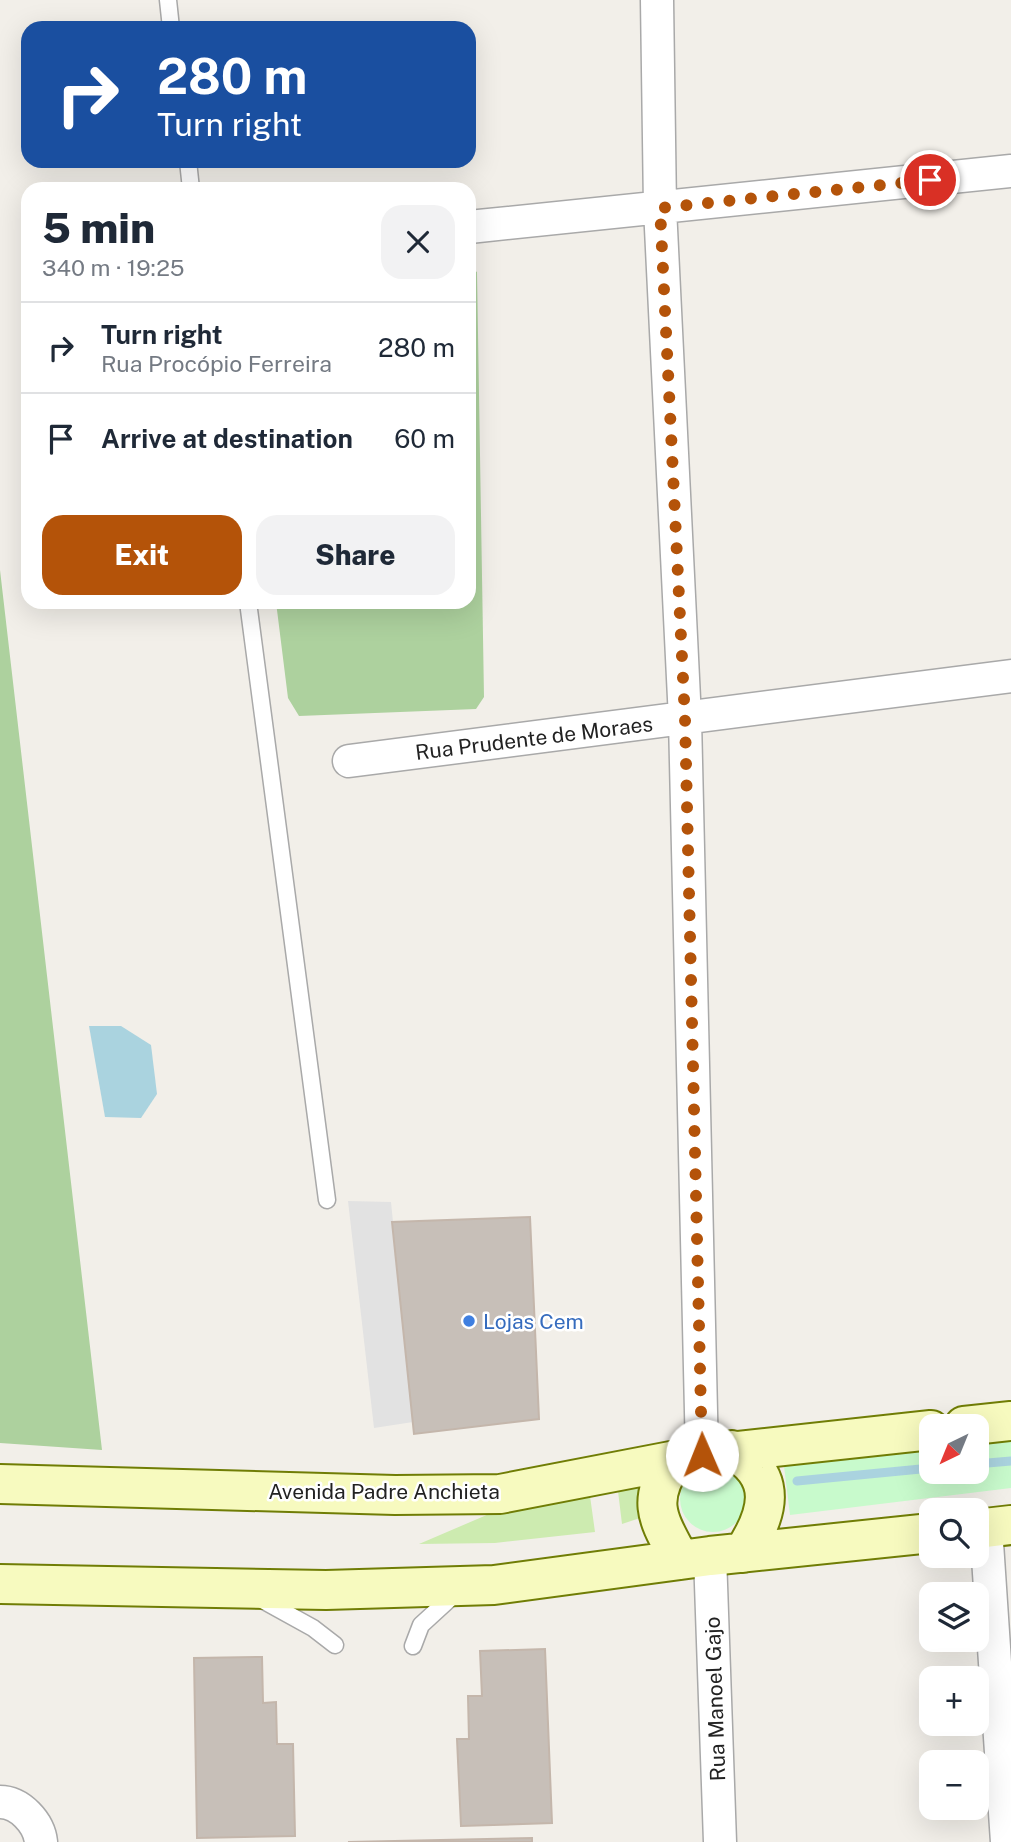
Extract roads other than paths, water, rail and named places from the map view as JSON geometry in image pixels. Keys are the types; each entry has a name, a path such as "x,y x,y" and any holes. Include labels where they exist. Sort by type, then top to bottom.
{"main road":[{"path":"989,1423 1011,1421"},
{"name":"Avenida Padre Anchieta","path":"0,1484 395,1495 500,1494 702,1455 919,1431"},
{"path":"702,1455 755,1470 766,1499 759,1528 711,1556 661,1526 656,1504 660,1484 702,1455"},
{"path":"0,1584 243,1589 494,1585 711,1556 919,1535"}],"street":[{"path":"657,0 660,208 685,719 702,1455"},
{"path":"476,226 1011,171"},
{"name":"Rua Prudente de Moraes","path":"349,761 1011,676"},
{"path":"991,1527 1007,1842"},
{"name":"Rua Manoel Gajo","path":"711,1556 720,1842"},
{"path":"0,1802 8,1802 29,1815 41,1839"}],"lane":[{"path":"167,0 170,21"},
{"path":"249,609 327,1200"},
{"path":"413,1646 421,1625 464,1586"},
{"path":"243,1589 313,1628 335,1645"}],"water":[{"path":"89,1026 121,1026 151,1045 157,1094 141,1118 105,1117"}],"waterway":[{"path":"989,1463 1011,1461"},
{"path":"797,1481 919,1469"}],"place":[{"name":"Lojas Cem","path":"469,1321"}]}
